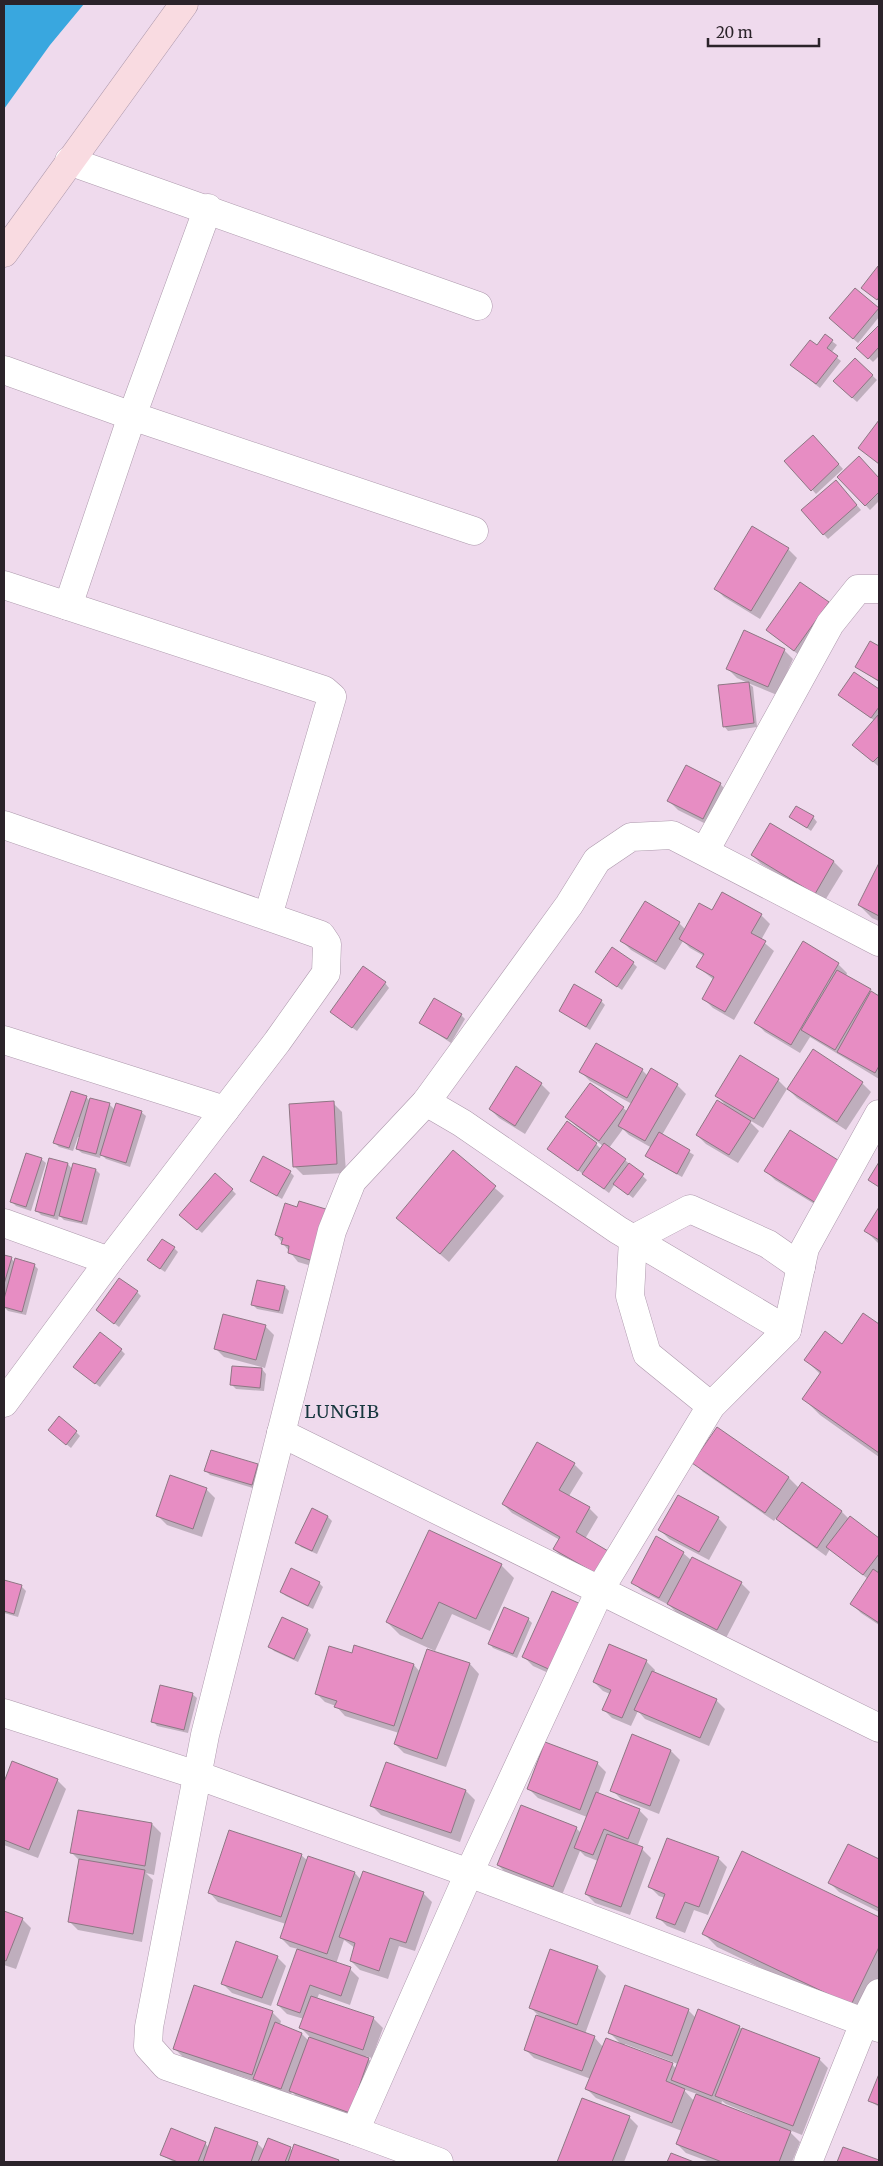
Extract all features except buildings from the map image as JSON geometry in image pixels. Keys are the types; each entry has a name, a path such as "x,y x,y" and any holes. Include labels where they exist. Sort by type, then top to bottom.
{"street":[{"path":"4,254 69,161 184,4"},
{"path":"69,161 208,208 478,306"},
{"path":"68,606 132,416 208,208"},
{"path":"4,370 132,416 474,531"},
{"path":"4,585 324,690 332,697 268,916"},
{"path":"705,851 830,624 858,589 879,589"},
{"path":"4,825 321,935 327,944 326,973 278,1042 109,1261 4,1403"},
{"path":"439,2162 166,2066 148,2046 149,2027 205,1735 332,1231 352,1181 426,1102 568,905 597,860 631,837 672,835 879,942"},
{"path":"4,1040 225,1110"},
{"path":"426,1102 462,1123 633,1239 788,1330"},
{"path":"355,2131 469,1873 600,1591 711,1406 788,1330 805,1248 879,1114"},
{"path":"633,1239 690,1209 768,1244 801,1267"},
{"path":"4,1223 109,1261"},
{"path":"633,1239 630,1296 647,1354 711,1406"},
{"path":"280,1433 879,1728"},
{"path":"4,1713 197,1775 469,1873 871,2025"},
{"path":"808,2162 871,2025 879,1993"}],"water":[{"path":"4,4 84,4 50,45 4,109"}],"district":[{"name":"LUNGIB","path":"342,1412"}]}
